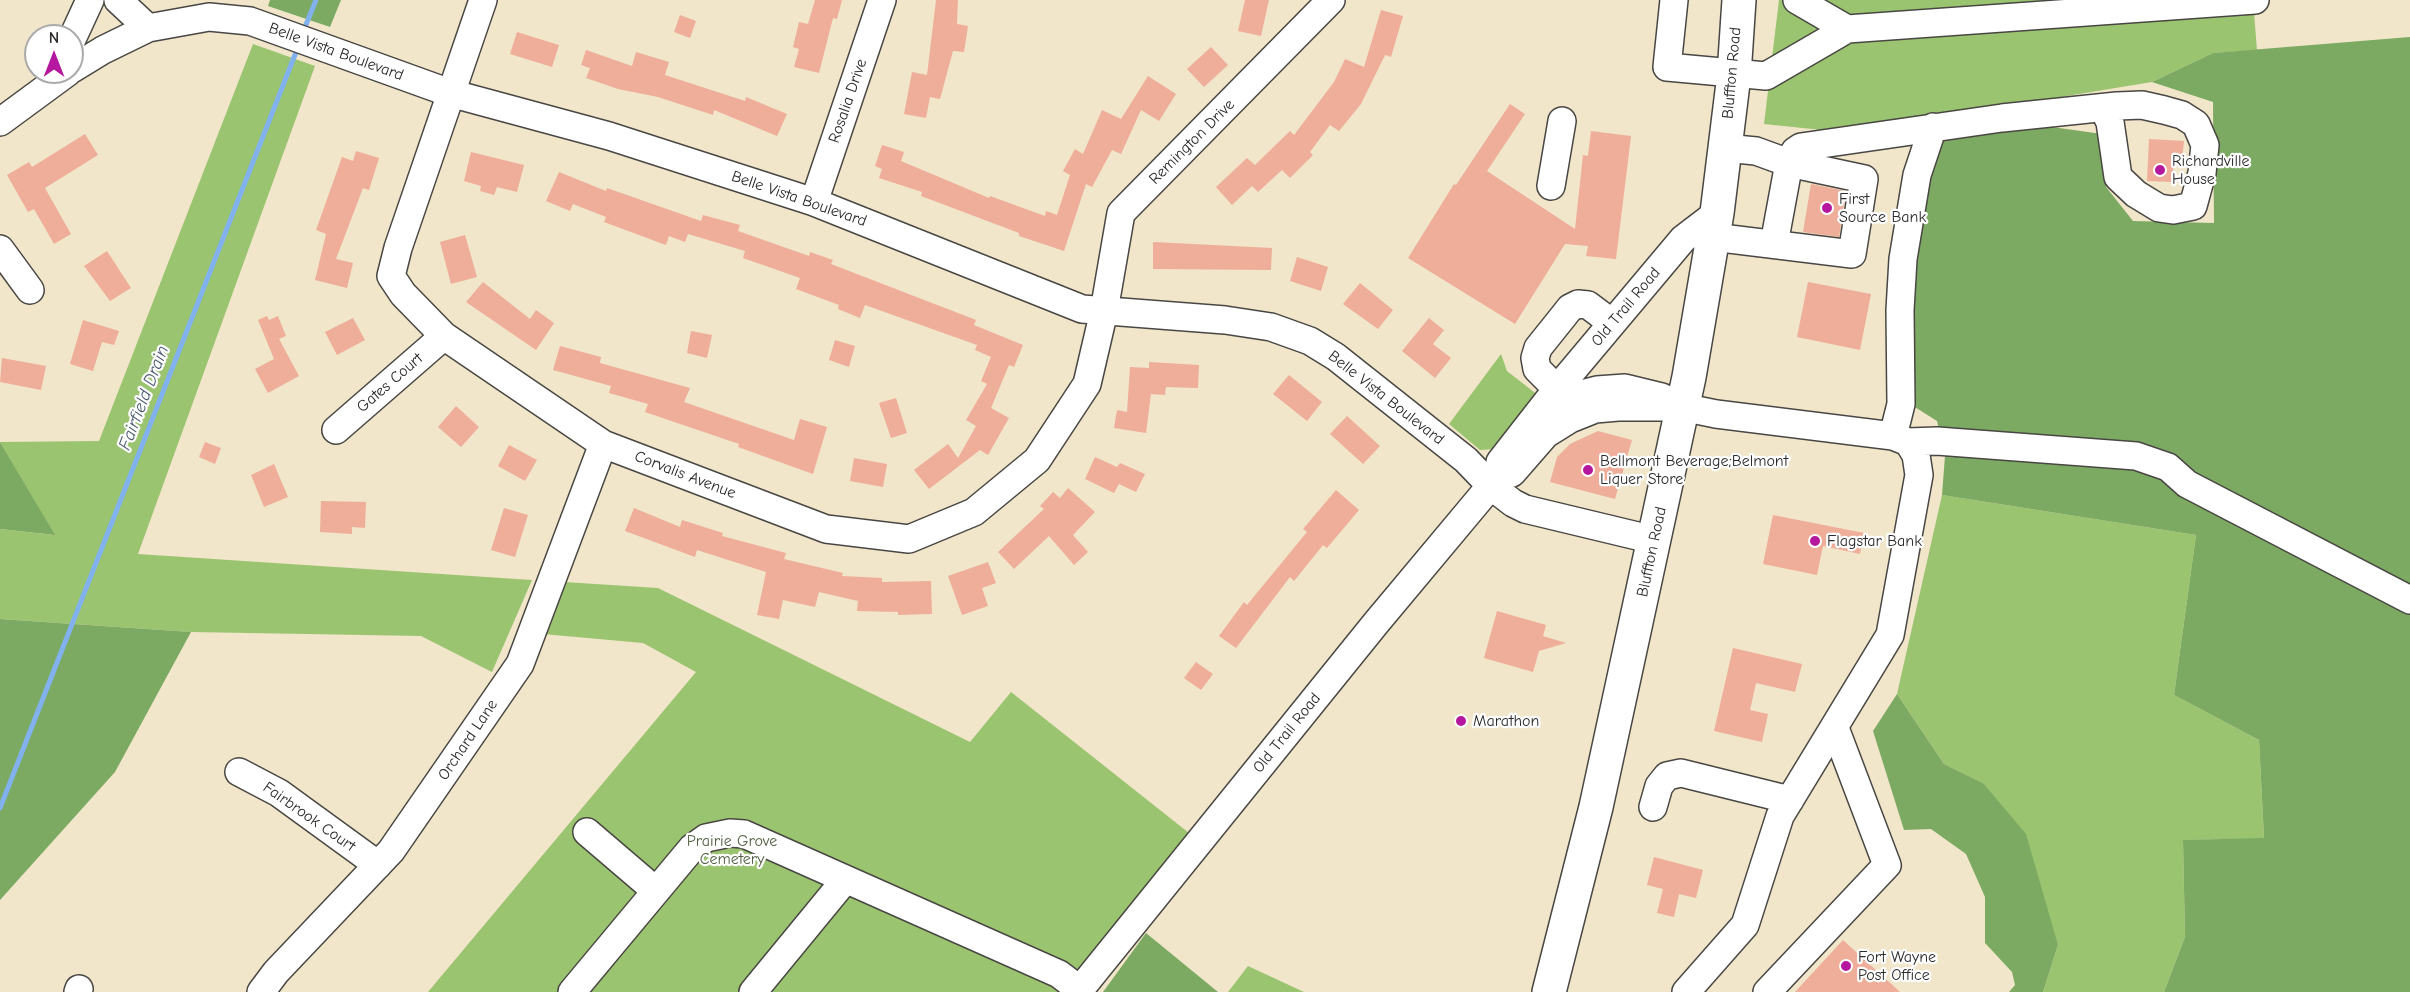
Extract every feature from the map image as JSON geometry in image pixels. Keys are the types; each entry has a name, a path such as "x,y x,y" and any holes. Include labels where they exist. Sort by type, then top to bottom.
{"main road":[{"name":"Bluffton Road","path":"1549,992 1596,807 1682,407 1715,225 1734,75 1739,0"}],"street":[{"path":"79,24 90,0"},
{"path":"118,0 147,28"},
{"path":"450,93 483,0"},
{"name":"Rosalia Drive","path":"814,202 882,0"},
{"name":"Remington Drive","path":"1104,311 1121,213 1331,0"},
{"path":"1674,0 1667,67 1734,75 1766,76 1846,29 2255,0"},
{"path":"1797,0 1846,29"},
{"name":"Belle Vista Boulevard","path":"84,61 147,28 209,17 237,18 450,93 609,136 814,202 1082,309 1225,320 1271,327 1310,341 1336,357 1495,482 1525,509 1654,540"},
{"name":"Belle Vista Boulevard","path":"0,122 49,84"},
{"name":"Corvalis Avenue","path":"450,93 398,248 391,276 403,294 444,336 603,444 826,530 909,539 974,512 1037,460 1087,384 1104,311"},
{"path":"1774,244 1789,163 1795,151 1801,147 1933,128 2103,108 2142,105 2182,115 2196,124 2205,144 2202,173 2193,206 2173,210 2159,208 2136,194 2118,177 2110,122 2103,108"},
{"path":"1551,186 1562,121"},
{"path":"1686,992 1745,925 1780,816 1890,635 1919,475 1916,455 1901,439 1900,310 1903,259 1917,176 1925,144 1933,128"},
{"path":"1715,225 1774,244 1852,255 1864,179 1789,163 1756,151 1725,148"},
{"name":"Old Trail Road","path":"1495,482 1500,462 1683,239 1715,225"},
{"path":"0,249 30,290"},
{"path":"1549,400 1537,369 1536,358 1538,348 1564,316 1578,304 1588,305 1612,323"},
{"name":"Gates Court","path":"336,430 444,336"},
{"name":"Old Trail Road","path":"1549,400 1597,390 1625,388 1653,393 1682,407"},
{"path":"1682,407 1716,414 1901,439 2136,456 2168,467 2187,484 2410,600"},
{"name":"Old Trail Road","path":"1079,991 1376,623 1495,482 1512,473 1546,434 1570,419 1595,409 1682,407"},
{"name":"Orchard Lane","path":"261,992 391,851 519,664 603,444"},
{"path":"1767,992 1887,865 1835,728"},
{"name":"Fairbrook Court","path":"239,772 279,793 378,866"},
{"path":"1653,807 1659,786 1667,776 1681,773 1790,800"},
{"path":"587,832 656,891"},
{"path":"572,992 692,848 706,838 730,833 744,834 1059,974 1079,991"},
{"path":"753,992 845,880"}],"green space":[{"path":"270,0 341,0 330,27 268,6"},
{"path":"1779,0 2253,0 2257,50 2213,53 2152,82 1921,120 1918,140 1764,124"},
{"path":"2410,37 2410,992 2164,992 2185,937 2183,840 2264,838 2259,740 2174,695 2196,535 1942,495 1945,456 1937,421 1910,404 1914,232 1941,135 2052,127 2102,134 2106,187 2133,221 2214,223 2213,102 2152,82 2213,53"},
{"path":"253,44 315,66 138,554 532,580 492,672 421,636 191,632 0,619 0,529 54,535 0,442 99,441"},
{"path":"1501,354 1507,371 1539,396 1496,449 1480,450 1449,424"},
{"path":"0,442 55,535 0,529"},
{"path":"1942,495 2196,535 2174,695 2259,740 2264,839 2183,840 2185,937 2164,992 2043,992 2058,945 1983,783 1944,764 1897,694"},
{"name":"Prairie Grove Cemetery","path":"564,582 658,588 970,742 1011,692 1189,833 1061,992 428,992 696,672 643,643 543,634"},
{"path":"0,619 191,632 115,772 0,900"},
{"path":"1897,694 1944,764 1983,783 2026,834 2058,945 2043,992 2009,992 2015,985 2012,972 1985,943 1985,897 1966,854 1931,829 1904,830 1873,731"},
{"path":"1146,933 1218,992 1103,992"},
{"path":"1248,966 1304,992 1228,992"}],"building":[{"path":"815,0 842,0 837,19 833,18 819,73 794,67 799,49 793,47 799,22 808,24"},
{"path":"936,0 958,0 957,24 968,26 964,52 953,51 940,99 930,97 926,118 904,114 912,72 927,75"},
{"path":"1245,0 1269,0 1261,36 1238,31"},
{"path":"1381,10 1403,16 1391,57 1385,55 1361,104 1339,131 1330,125 1310,152 1313,155 1290,178 1282,170 1258,192 1252,186 1232,205 1216,187 1247,158 1255,165 1290,131 1294,135 1334,82 1345,59 1364,67"},
{"path":"680,15 696,21 690,38 674,32"},
{"path":"517,32 559,45 552,67 510,54"},
{"path":"1211,47 1228,65 1204,87 1187,69"},
{"path":"586,50 632,66 636,52 669,62 665,75 745,101 746,97 787,114 777,136 714,110 713,115 658,97 618,89 586,78 590,68 581,65"},
{"path":"1148,76 1176,94 1159,121 1141,110 1121,154 1112,150 1092,187 1086,184 1064,251 1019,236 1019,233 921,196 922,192 879,178 882,169 875,166 882,145 904,152 901,161 989,198 990,196 1045,216 1046,211 1057,215 1070,175 1063,171 1075,149 1083,154 1102,110 1121,119"},
{"path":"1510,104 1525,114 1487,171 1575,229 1583,155 1588,156 1591,131 1631,136 1616,259 1586,256 1588,246 1565,244 1515,324 1408,258 1454,184 1456,185"},
{"path":"85,134 98,155 45,188 71,234 54,244 34,209 28,212 7,175 29,162 32,167"},
{"name":"Richardville House","path":"2149,139 2184,141 2182,160 2174,160 2172,182 2147,181"},
{"path":"356,151 379,158 369,190 363,188 336,259 353,263 347,288 315,280 326,234 316,230 342,157 353,161"},
{"path":"471,152 524,165 517,192 497,187 494,195 480,191 481,186 464,181"},
{"path":"559,172 606,191 607,188 701,221 703,215 740,225 738,231 809,256 810,252 833,260 831,264 976,320 974,325 1023,345 1014,367 1009,365 991,408 1009,418 988,455 980,450 929,489 914,470 948,444 958,458 976,426 966,420 987,384 981,381 991,357 975,350 977,345 865,305 860,318 838,309 839,305 796,289 800,278 743,258 745,251 688,234 685,242 669,236 666,245 604,222 606,217 573,204 570,211 546,201"},
{"name":"First Source Bank","path":"1811,184 1846,191 1839,237 1803,232"},
{"path":"465,235 477,277 451,284 440,242"},
{"path":"1153,242 1272,248 1271,270 1153,269"},
{"path":"107,251 131,288 110,301 84,266"},
{"path":"1297,257 1328,267 1321,291 1290,281"},
{"path":"483,282 530,319 536,310 554,323 536,350 466,302"},
{"path":"1808,282 1871,294 1860,350 1797,337"},
{"path":"1360,283 1393,310 1378,329 1343,304"},
{"path":"267,316 269,320 278,316 286,336 279,339 299,376 268,393 255,369 274,359 258,320"},
{"path":"353,318 365,340 337,355 325,332"},
{"path":"1429,318 1444,330 1433,344 1451,358 1435,378 1402,351"},
{"path":"83,320 119,331 114,345 102,342 93,371 70,364"},
{"path":"691,331 712,335 707,358 687,353"},
{"path":"835,340 855,346 849,367 829,360"},
{"path":"560,346 601,357 600,363 690,388 684,402 794,440 800,419 827,427 813,474 738,447 739,444 645,412 648,404 609,393 611,386 553,370"},
{"path":"2,358 46,366 41,390 0,382"},
{"path":"1149,362 1199,365 1198,388 1166,387 1165,395 1151,394 1146,433 1114,428 1117,410 1127,412 1130,367 1149,368"},
{"path":"1289,375 1322,402 1307,421 1273,394"},
{"path":"896,398 907,433 891,438 879,403"},
{"path":"456,406 479,427 461,447 438,427"},
{"path":"1347,416 1380,446 1363,464 1330,434"},
{"name":"Bellmont Beverage;Belmont Liquer Store","path":"1598,431 1632,440 1615,499 1550,482 1557,457 1570,444"},
{"path":"205,442 221,448 215,464 199,457"},
{"path":"509,445 537,460 525,481 498,466"},
{"path":"1095,457 1117,467 1120,463 1145,474 1136,492 1119,484 1114,493 1085,479"},
{"path":"854,458 887,464 883,487 850,481"},
{"path":"274,464 288,497 264,507 251,475"},
{"path":"1068,488 1095,512 1073,535 1088,552 1074,565 1049,536 1014,569 998,552 1044,509 1040,506 1053,492 1060,498"},
{"path":"1336,490 1359,510 1327,548 1323,545 1294,581 1290,577 1236,648 1219,636 1244,602 1247,605 1307,532 1303,529"},
{"path":"321,501 366,502 365,528 352,527 352,534 320,532"},
{"path":"504,508 528,515 515,557 491,550"},
{"path":"634,508 680,527 682,520 723,533 722,536 786,553 784,559 843,573 842,576 882,578 882,582 931,581 932,614 898,615 898,612 857,611 858,601 819,592 815,607 783,600 779,619 757,615 766,572 697,550 695,557 625,531"},
{"name":"Flagstar Bank","path":"1773,515 1864,533 1860,554 1823,546 1817,575 1763,564"},
{"path":"988,562 996,583 982,588 988,606 962,615 948,576"},
{"path":"1497,611 1546,625 1543,636 1566,643 1539,651 1533,672 1484,658"},
{"path":"1733,648 1802,664 1795,692 1756,683 1750,710 1768,714 1762,742 1714,731"},
{"path":"1196,662 1213,674 1201,690 1184,678"},
{"path":"1654,857 1703,870 1696,898 1679,894 1674,917 1657,913 1663,889 1647,885"},
{"name":"Fort Wayne Post Office","path":"1843,940 1900,992 1795,992"}],"waterway":[{"name":"Fairfield Drain","path":"303,32 316,0"},
{"name":"Fairfield Drain","path":"0,808 298,47"}],"place":[{"name":"Richardville House","path":"2160,170"},
{"name":"First Source Bank","path":"1827,208"},
{"name":"Bellmont Beverage;Belmont Liquer Store","path":"1588,470"},
{"name":"Flagstar Bank","path":"1815,541"},
{"name":"Marathon","path":"1461,721"},
{"name":"Fort Wayne Post Office","path":"1846,966"}]}
